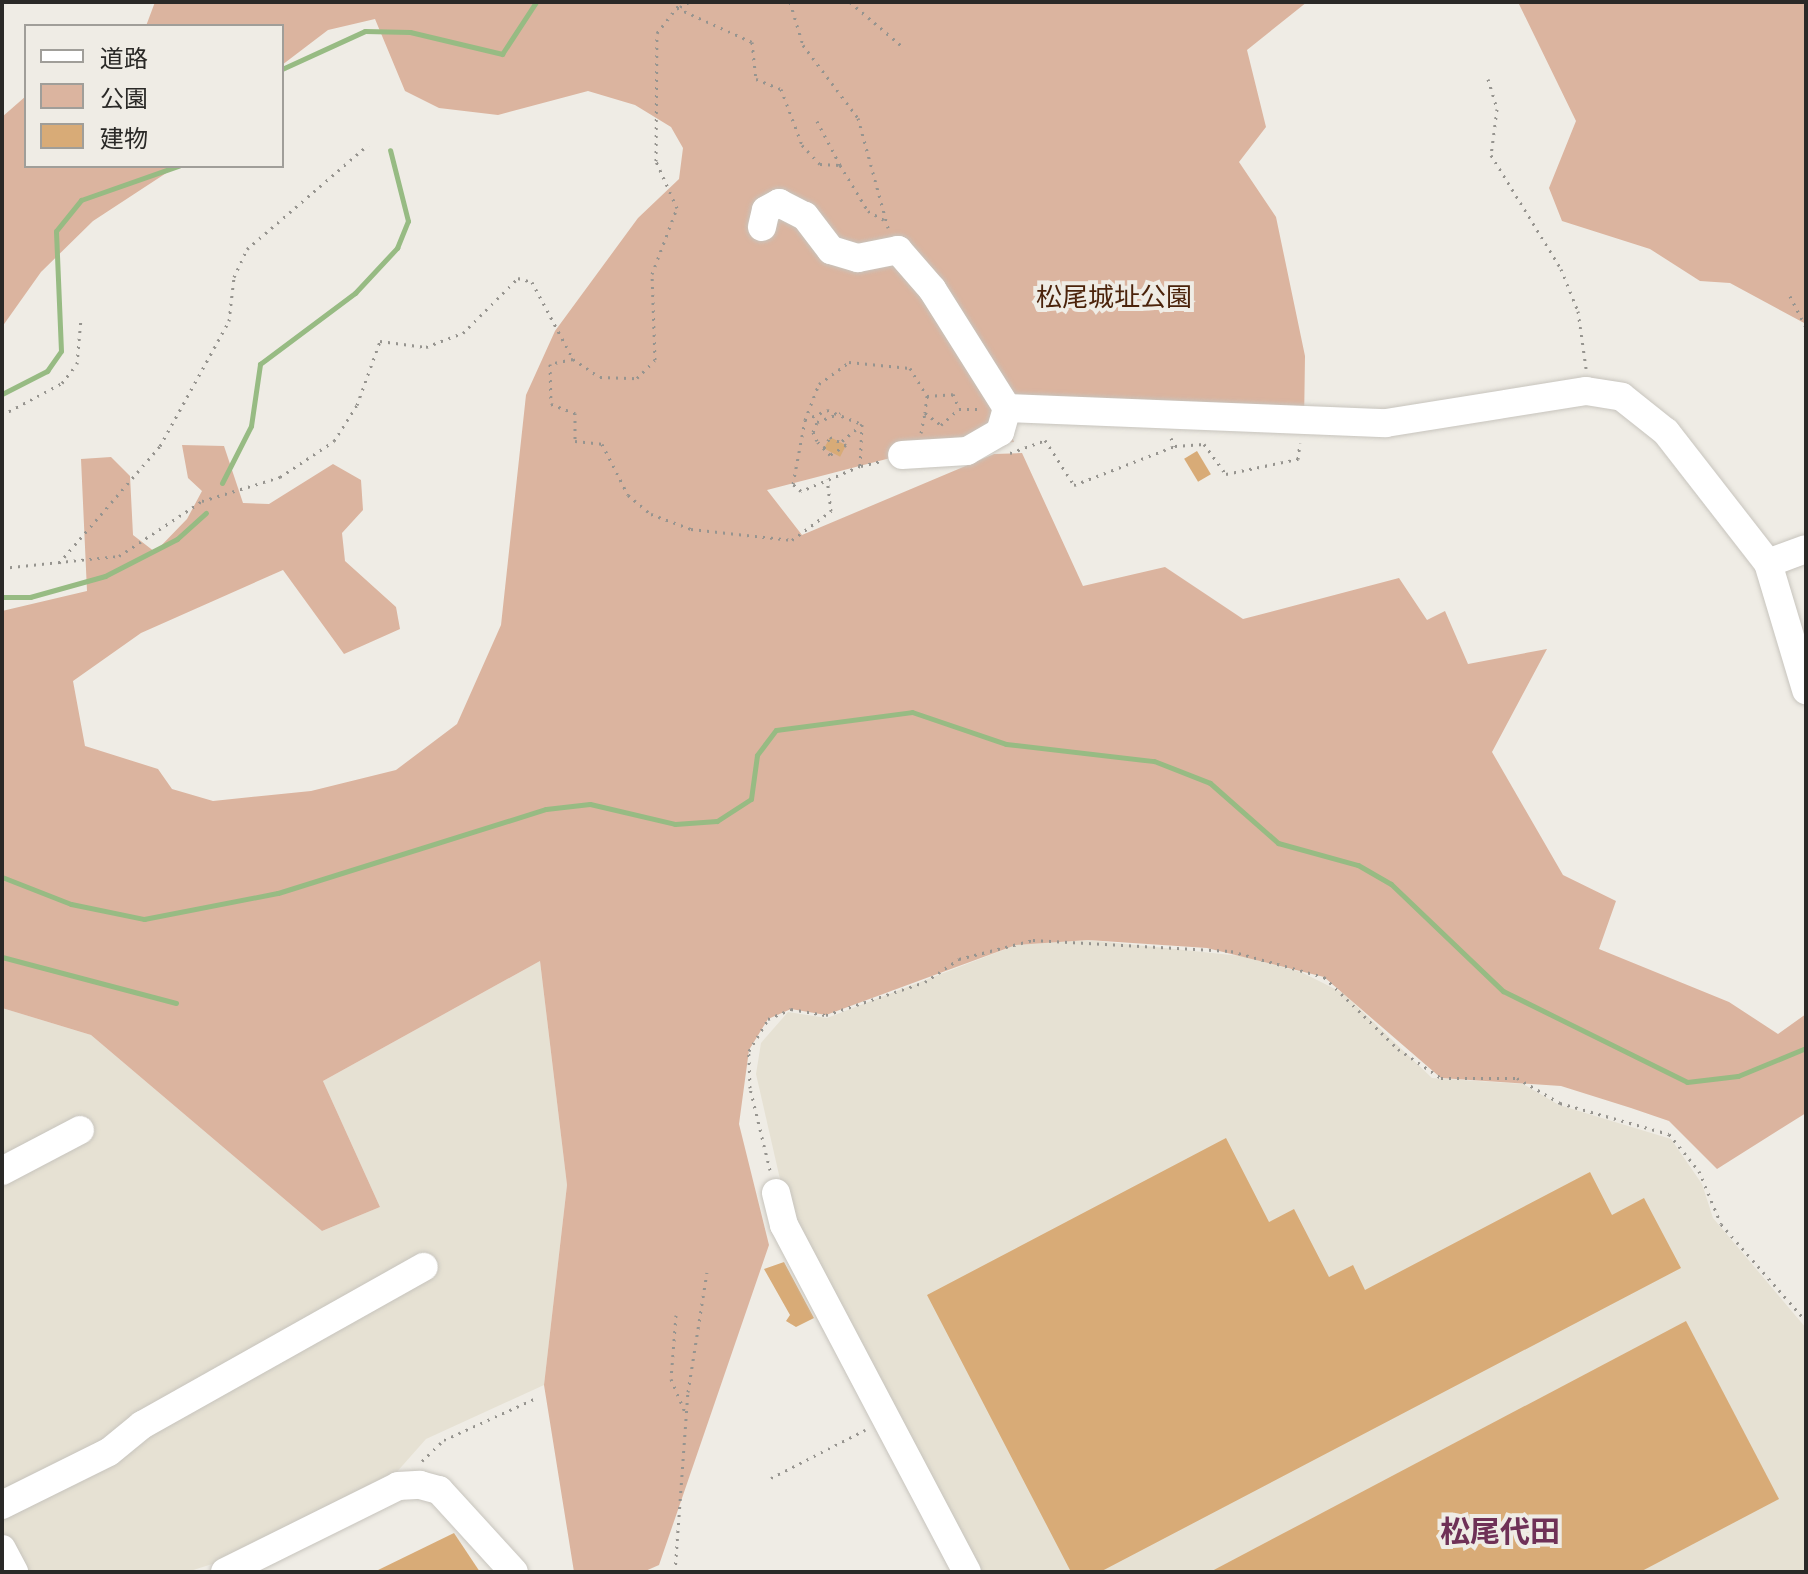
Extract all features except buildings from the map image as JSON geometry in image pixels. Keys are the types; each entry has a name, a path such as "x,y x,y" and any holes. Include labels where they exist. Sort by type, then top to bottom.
{"street":[{"path":"762,227 766,210 779,203 805,216 831,250 858,258 898,250 932,289 1007,408 1000,432 967,451 902,455"},
{"path":"1007,408 1159,412 1304,424 1386,423 1586,391 1643,409 1768,563 1806,690"},
{"path":"1768,563 1806,549"},
{"path":"2,1171 80,1130"},
{"path":"776,1193 784,1225 967,1572"},
{"path":"2,1505 109,1452 142,1425 424,1267"},
{"path":"225,1572 398,1486 420,1485 439,1490 514,1572"},
{"path":"2,1549 14,1572"}],"path":[{"path":"2,568 119,556 202,501 280,477 334,441 357,405 380,341 426,347 463,333 518,278 532,282 573,359 600,377 637,378 655,360 652,274 677,208 656,161 657,33 681,2"},
{"path":"677,8 689,2"},
{"path":"790,2 803,45 858,118 884,220 898,250"},
{"path":"850,2 904,48"},
{"path":"677,8 752,42 756,79 781,89 802,145 820,164 840,165"},
{"path":"1488,79 1497,109 1491,155 1578,311 1586,391"},
{"path":"817,121 868,211 884,220"},
{"path":"59,563 160,446 229,321 234,277 247,249 368,145"},
{"path":"1790,296 1806,328"},
{"path":"2,415 47,393 77,364 81,318"},
{"path":"573,359 550,364 551,404 575,413 575,441 602,444 628,495 651,514 691,529 792,540 831,511 827,479"},
{"path":"862,424 860,466 801,491 793,484 805,420 819,384 849,362 910,368 927,396 925,413 941,425 953,420 959,409 953,394 927,396"},
{"path":"1159,412 1175,446"},
{"path":"805,420 840,413 862,424"},
{"path":"840,413 817,422 813,432 824,448 841,455 842,441 862,424"},
{"path":"1022,453 1045,440 1074,485 1175,446 1204,444 1226,474 1298,459 1304,424"},
{"path":"824,448 830,437 842,441"},
{"path":"776,1193 750,1088 749,1051 768,1019 791,1009 826,1015 925,982 959,959 1033,940 1094,937 1231,951 1324,977 1398,1049 1441,1078 1517,1078 1560,1103 1669,1134 1699,1171 1721,1224 1806,1321"},
{"path":"675,1572 686,1414 707,1272"},
{"path":"676,1315 671,1379 686,1414"},
{"path":"420,1485 430,1449 536,1398"},
{"path":"771,1478 886,1419"}],"shaded area":[{"path":"1088,940 1241,956 1301,972 1343,993 1432,1078 1523,1084 1559,1105 1671,1139 1702,1184 1713,1218 1806,1328 1806,1572 975,1572 790,1223 756,1074 761,1043 788,1012 827,1018 1016,945"},
{"path":"540,961 567,1185 544,1385 426,1439 395,1474 228,1559 187,1572 2,1572 2,1008 91,1035 322,1231 380,1207 323,1081"}],"green space":[{"name":"松尾城址公園","path":"155,2 1307,2 1247,50 1266,127 1239,162 1276,217 1305,356 1304,424 1006,421 1014,442 902,455 767,490 802,535 994,454 1022,453 1083,586 1165,567 1243,619 1399,578 1427,620 1445,611 1468,664 1547,649 1492,752 1563,875 1616,901 1599,949 1729,1002 1778,1034 1806,1014 1806,1113 1717,1169 1669,1121 1631,1108 1561,1086 1441,1078 1324,977 1207,948 1088,940 1016,945 826,1015 791,1009 768,1019 749,1050 739,1124 769,1245 659,1565 643,1572 574,1572 544,1385 567,1185 540,961 323,1081 380,1207 322,1231 91,1035 2,1008 2,611 87,591 81,459 111,457 130,476 133,535 155,552 187,519 202,491 188,478 182,445 224,446 243,503 269,504 333,464 361,480 363,510 342,533 345,561 396,607 400,629 344,654 283,570 141,633 73,681 85,746 158,769 172,789 213,801 311,791 396,770 457,724 501,625 526,395 555,331 638,218 679,179 683,148 671,127 635,105 588,91 498,115 439,108 405,91 375,19 328,30 284,63 284,24 147,24"},
{"path":"1518,2 1806,2 1806,324 1730,283 1700,281 1650,249 1562,221 1549,188 1576,121"},
{"path":"24,98 24,168 174,168 93,221 41,272 2,327 2,117"}],"waterway":[{"path":"284,68 365,31 410,32 502,54 536,2"},
{"path":"222,483 251,426 260,364 355,293 397,248 408,221 390,150"},
{"path":"2,394 47,371 61,351 56,231 81,200 172,168"},
{"path":"2,597 30,597 105,576 177,539 206,513"},
{"path":"2,877 71,904 144,919 278,893 546,809 590,804 675,824 717,821 751,799 757,755 776,730 912,712 1006,744 1154,761 1210,783 1278,843 1358,865 1391,884 1503,991 1687,1082 1738,1076 1806,1048"},
{"path":"2,957 176,1003"}],"district":[{"name":"松尾代田","path":"1500,1532"}]}
